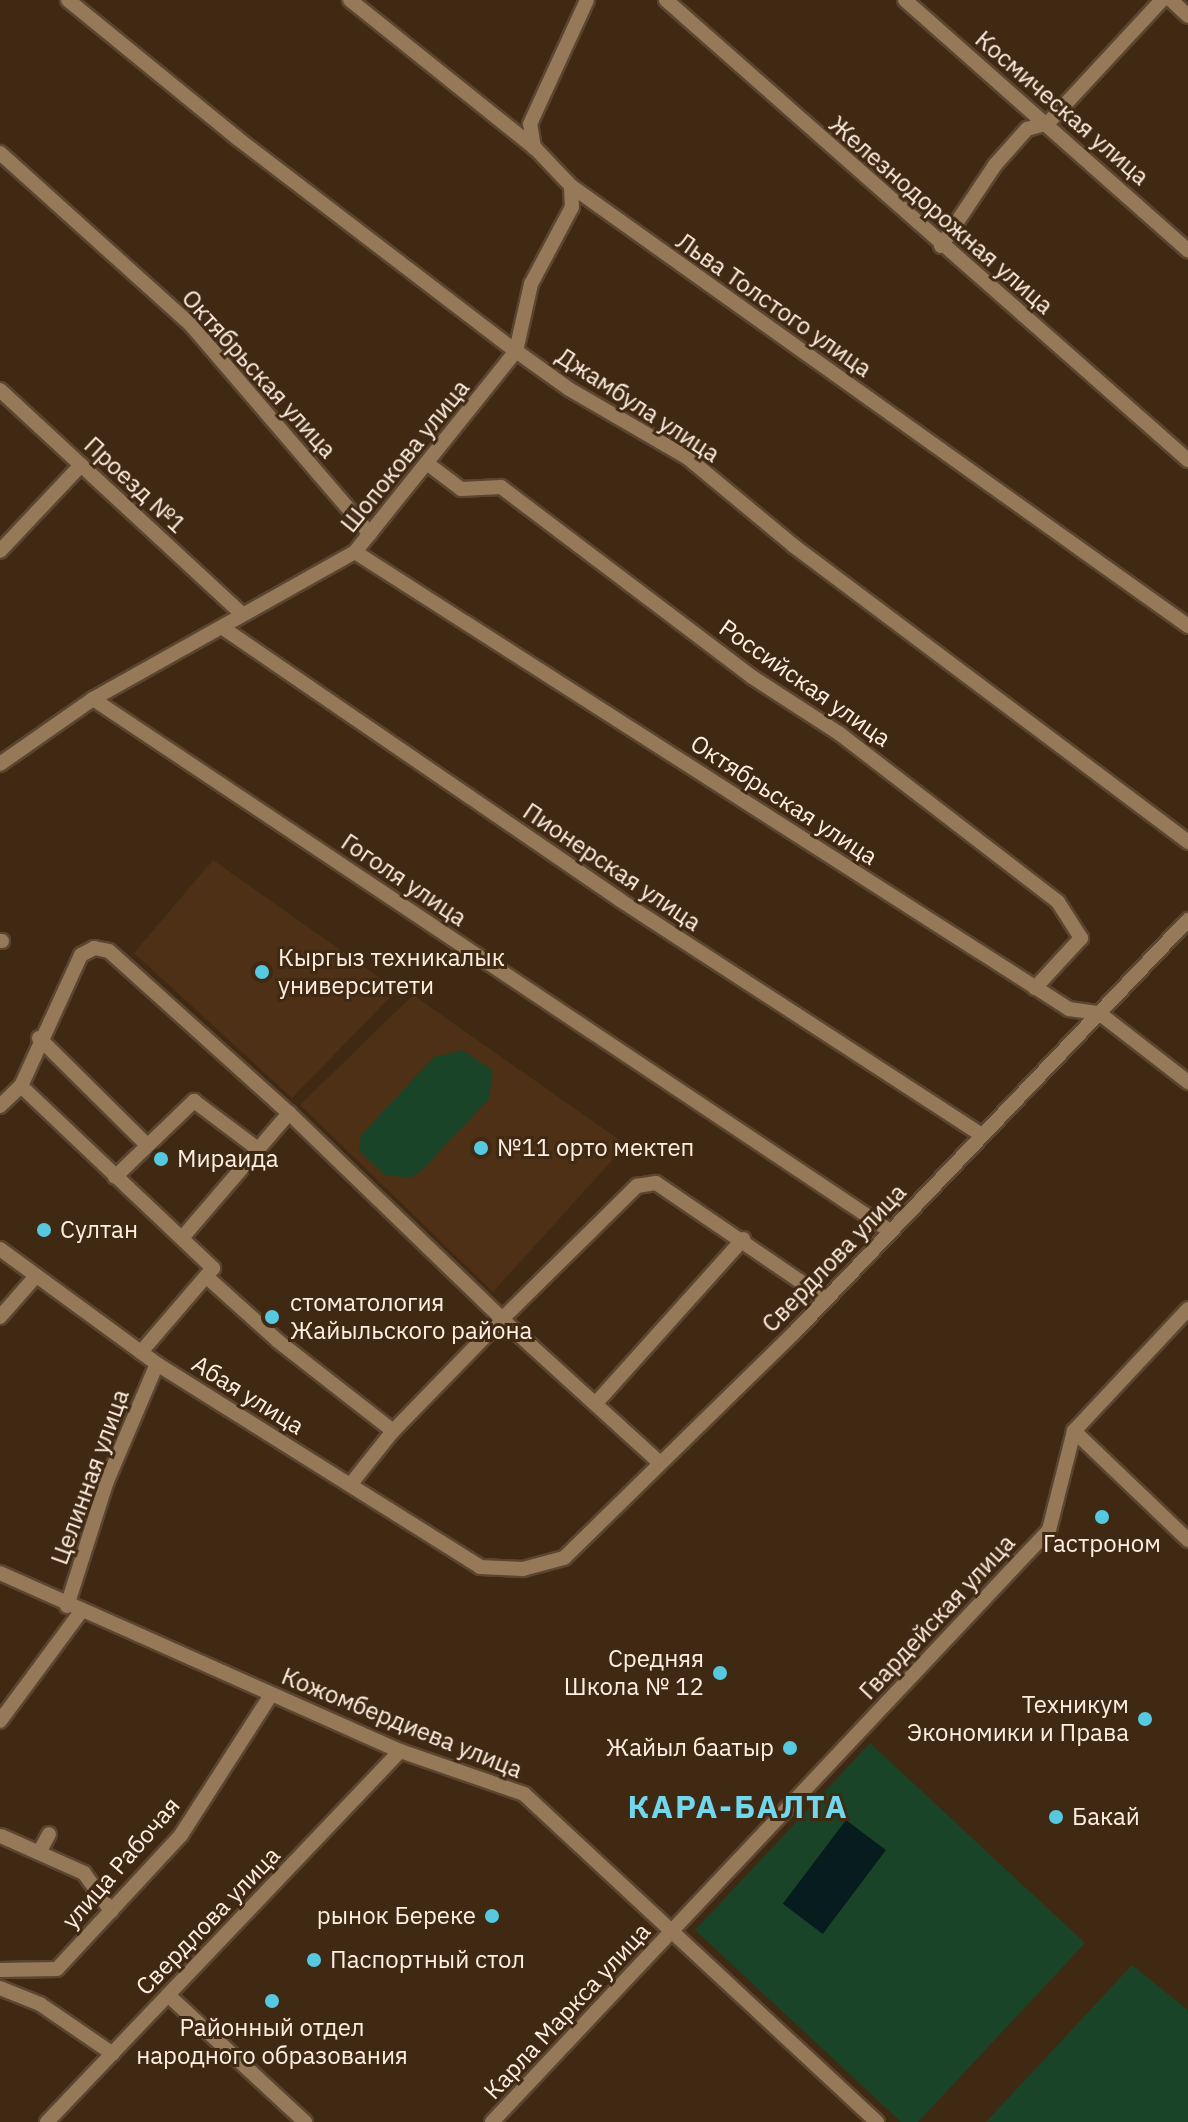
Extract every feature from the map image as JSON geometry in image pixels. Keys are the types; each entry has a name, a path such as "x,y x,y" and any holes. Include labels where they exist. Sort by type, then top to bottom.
{"street":[{"name":"Джамбула улица","path":"68,0 237,138 516,351 569,389 688,458 794,546 1188,842"},
{"name":"Льва Толстого улица","path":"350,0 535,148 571,186 1188,626"},
{"path":"535,148 530,124 587,0"},
{"name":"Железнодорожная улица","path":"666,0 941,246 1188,460"},
{"name":"Космическая улица","path":"905,0 1048,123 1188,250"},
{"path":"941,246 995,165 1027,129 1048,123 1162,0"},
{"path":"1171,0 1188,16"},
{"name":"Октябрьская улица","path":"0,153 191,325 370,534"},
{"name":"Шопокова улица","path":"0,764 93,699 223,628 240,612 355,552 516,351 531,284 572,207 571,186"},
{"name":"Проезд №1","path":"0,390 240,612"},
{"name":"Российская улица","path":"428,464 461,489 501,487 752,677 864,752 1058,902 1081,938 1035,988"},
{"path":"0,551 81,465"},
{"name":"Октябрьская улица","path":"355,552 1035,988 1069,1009 1099,1013 1188,1082"},
{"name":"Пионерская улица","path":"223,628 620,900 982,1135"},
{"name":"Гоголя улица","path":"93,699 890,1231"},
{"name":"Свердлова улица","path":"480,1567 523,1569 564,1558 826,1299 1188,920"},
{"path":"0,1106 21,1086 39,1038 81,955 101,948 120,958 289,1113 502,1319 597,1402 660,1463"},
{"path":"39,1038 147,1145"},
{"path":"21,1086 213,1268 208,1278 141,1352"},
{"path":"115,1177 194,1101 258,1149"},
{"path":"182,1238 289,1113"},
{"path":"350,1485 393,1431 642,1182 656,1183 743,1239 826,1299"},
{"path":"597,1402 743,1239"},
{"name":"Абая улица","path":"0,1249 157,1364 480,1567"},
{"path":"0,1317 36,1276"},
{"path":"208,1278 278,1341 393,1431"},
{"name":"Гвардейская улица","path":"673,1929 1049,1530 1074,1431 1188,1309"},
{"name":"Целинная улица","path":"0,1721 73,1609 107,1481 157,1364"},
{"path":"1074,1431 1188,1540"},
{"name":"Кожомбердиева улица","path":"0,1573 73,1609 400,1751 524,1794 673,1929 877,2122"},
{"name":"улица Рабочая","path":"0,1970 57,1969 181,1835 271,1695"},
{"name":"Свердлова улица","path":"47,2122 400,1751"},
{"path":"40,1851 49,1834"},
{"path":"1,1836 84,1873 111,1911"},
{"name":"Карла Маркса улица","path":"492,2122 673,1929"},
{"path":"0,1988 40,2004 113,2054"},
{"path":"168,1995 305,2122"}],"shaded area":[{"name":"Кыргыз техникалык университети","path":"213,860 397,990 292,1098 134,953"},
{"name":"№11 орто мектеп","path":"413,995 621,1141 616,1156 493,1292 300,1105"}],"green space":[{"path":"463,1050 493,1071 489,1099 421,1171 410,1178 385,1175 359,1150 361,1135 434,1057"},
{"path":"870,1743 1085,1943 918,2122 901,2122 695,1930"},
{"path":"1132,1965 1188,2010 1188,2122 986,2122"}],"water":[{"path":"846,1820 886,1850 823,1934 783,1904"}],"place":[{"name":"Кыргыз техникалык университети","path":"262,972"},
{"name":"№11 орто мектеп","path":"481,1148"},
{"name":"Мираида","path":"161,1159"},
{"name":"Султан","path":"44,1230"},
{"name":"стоматология Жайыльского района","path":"272,1317"},
{"name":"Гастроном","path":"1102,1517"},
{"name":"Средняя Школа № 12","path":"720,1673"},
{"name":"Техникум Экономики и Права","path":"1145,1719"},
{"name":"Жайыл баатыр","path":"790,1748"},
{"name":"Бакай","path":"1056,1817"},
{"name":"рынок Береке","path":"492,1916"},
{"name":"Паспортный стол","path":"314,1960"},
{"name":"Районный отдел народного образования","path":"272,2001"}],"district":[{"name":"КАРА-БАЛТА","path":"738,1806"}]}
